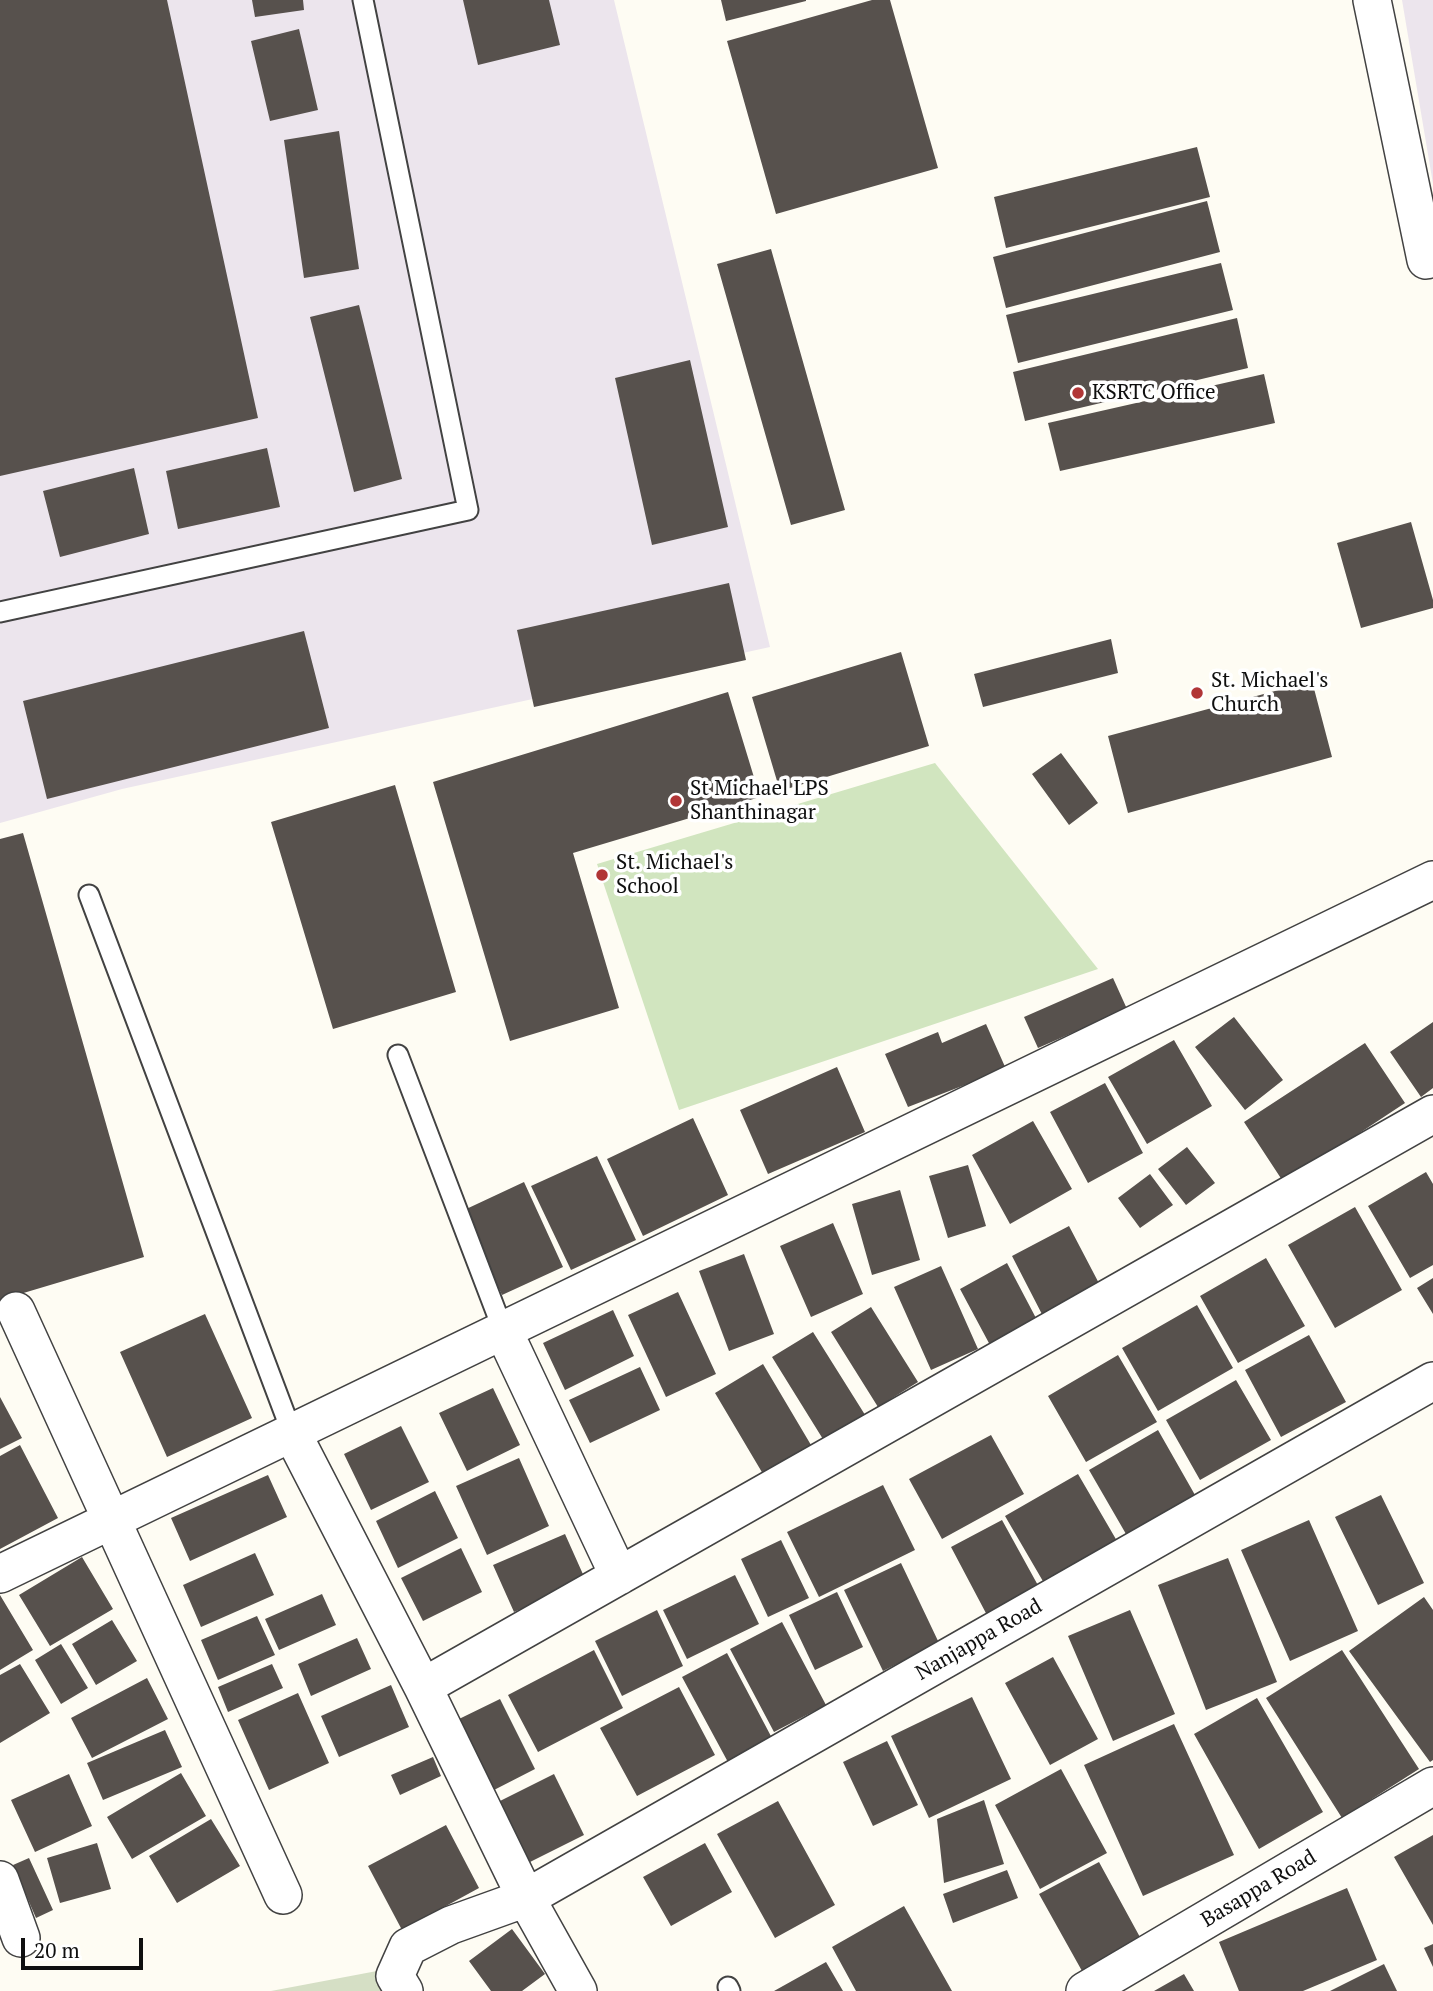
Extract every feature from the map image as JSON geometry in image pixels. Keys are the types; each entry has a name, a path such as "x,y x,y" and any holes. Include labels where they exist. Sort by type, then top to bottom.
{"street":[{"path":"1372,0 1426,260"},
{"path":"0,1574 1433,880"},
{"path":"424,1687 1433,1114"},
{"path":"16,1311 284,1895"},
{"path":"503,1330 619,1576"},
{"name":"Nanjappa Road","path":"404,1991 395,1976 408,1947 452,1925 526,1898 1433,1381"},
{"path":"292,1433 424,1687 526,1898 578,1991"},
{"name":"Basappa Road","path":"1099,1987 1433,1786"},
{"path":"0,1880 21,1938"}],"lane":[{"path":"0,612 468,510 363,0"},
{"path":"89,895 292,1433"},
{"path":"398,1055 503,1330"}],"shaded area":[{"path":"0,0 614,0 770,647 122,789 0,823"},
{"path":"1402,0 1433,0 1433,184"}],"green space":[{"path":"935,763 1098,969 679,1110 597,864"},
{"path":"377,1971 384,1991 271,1991"}],"building":[{"path":"0,0 167,0 258,418 0,476"},
{"path":"252,0 303,0 304,10 255,17"},
{"path":"463,0 549,0 560,45 478,65"},
{"path":"721,0 806,0 806,1 726,21"},
{"path":"872,0 890,0 938,168 776,214 727,41"},
{"path":"299,29 318,110 270,121 251,41"},
{"path":"339,131 359,269 304,278 284,140"},
{"path":"1197,147 1210,197 1006,248 994,197"},
{"path":"1207,201 1220,252 1006,308 993,257"},
{"path":"771,249 845,510 791,525 717,264"},
{"path":"1221,263 1233,310 1018,363 1006,315"},
{"path":"359,305 402,479 354,492 310,317"},
{"path":"1237,318 1248,368 1025,421 1013,372"},
{"path":"690,360 728,527 652,545 615,378"},
{"path":"1264,374 1275,423 1060,471 1048,423"},
{"path":"267,448 280,507 178,529 166,471"},
{"path":"134,468 149,534 60,557 43,491"},
{"path":"1411,522 1433,608 1361,628 1337,543"},
{"path":"729,583 746,660 534,707 517,630"},
{"path":"304,631 329,728 47,799 23,701"},
{"path":"1111,639 1118,673 983,707 974,674"},
{"path":"901,652 929,746 780,791 752,697"},
{"path":"1312,681 1332,757 1128,813 1108,736"},
{"path":"728,692 760,797 573,853 619,1008 510,1041 433,782"},
{"path":"1061,753 1098,803 1069,825 1032,774"},
{"path":"395,785 456,992 333,1029 271,822"},
{"path":"23,833 144,1257 0,1300 0,839"},
{"path":"1113,978 1127,1009 1038,1048 1024,1017"},
{"path":"1234,1017 1283,1080 1245,1110 1195,1047"},
{"path":"1433,1022 1433,1088 1421,1097 1390,1052"},
{"path":"986,1024 1006,1069 908,1107 885,1054 938,1032 942,1043"},
{"path":"1174,1040 1212,1106 1147,1144 1108,1077"},
{"path":"1365,1043 1405,1103 1284,1183 1244,1122"},
{"path":"837,1067 865,1132 768,1174 740,1110"},
{"path":"1105,1083 1143,1153 1088,1183 1050,1112"},
{"path":"693,1118 728,1195 643,1236 607,1159"},
{"path":"1033,1121 1072,1189 1010,1224 972,1155"},
{"path":"1187,1147 1215,1183 1186,1205 1158,1169"},
{"path":"597,1156 636,1240 571,1270 531,1186"},
{"path":"968,1165 986,1226 948,1238 929,1176"},
{"path":"1426,1172 1433,1184 1433,1265 1410,1278 1368,1206"},
{"path":"1150,1174 1173,1205 1140,1228 1118,1198"},
{"path":"524,1182 563,1267 502,1295 462,1211"},
{"path":"900,1190 920,1260 872,1275 852,1204"},
{"path":"1355,1207 1402,1290 1335,1328 1288,1245"},
{"path":"833,1223 863,1294 811,1317 780,1246"},
{"path":"1069,1226 1103,1291 1046,1322 1012,1256"},
{"path":"744,1254 774,1334 729,1351 699,1271"},
{"path":"1266,1258 1305,1326 1238,1363 1200,1296"},
{"path":"1007,1263 1037,1320 990,1345 960,1289"},
{"path":"941,1266 978,1349 931,1370 894,1287"},
{"path":"1433,1278 1433,1314 1417,1288"},
{"path":"678,1292 716,1374 666,1397 628,1315"},
{"path":"1197,1305 1233,1368 1158,1411 1122,1348"},
{"path":"871,1307 918,1382 878,1407 831,1332"},
{"path":"613,1310 634,1356 565,1390 543,1343"},
{"path":"205,1314 252,1418 167,1457 120,1352"},
{"path":"813,1332 867,1418 826,1444 772,1357"},
{"path":"1309,1335 1346,1402 1281,1437 1245,1370"},
{"path":"1118,1355 1157,1422 1086,1462 1048,1396"},
{"path":"763,1364 811,1445 763,1474 715,1393"},
{"path":"640,1367 660,1410 590,1443 569,1400"},
{"path":"1236,1380 1271,1440 1200,1480 1166,1420"},
{"path":"493,1388 520,1445 467,1471 439,1413"},
{"path":"0,1397 22,1438 0,1449"},
{"path":"401,1426 429,1482 371,1510 344,1454"},
{"path":"1158,1430 1195,1495 1126,1534 1089,1470"},
{"path":"991,1435 1024,1494 942,1539 909,1479"},
{"path":"20,1445 58,1518 0,1549 0,1456"},
{"path":"519,1458 549,1526 487,1555 456,1486"},
{"path":"1078,1474 1117,1541 1044,1583 1005,1516"},
{"path":"268,1475 287,1517 190,1561 171,1518"},
{"path":"883,1485 915,1550 819,1597 787,1532"},
{"path":"435,1491 458,1538 398,1568 376,1521"},
{"path":"1381,1495 1424,1583 1378,1605 1335,1517"},
{"path":"1002,1520 1040,1589 988,1617 951,1547"},
{"path":"1309,1520 1358,1631 1290,1661 1241,1550"},
{"path":"565,1534 586,1581 514,1612 493,1565"},
{"path":"781,1540 809,1598 768,1617 741,1559"},
{"path":"461,1548 482,1592 423,1621 401,1578"},
{"path":"255,1553 274,1595 201,1627 183,1585"},
{"path":"82,1557 113,1609 50,1646 19,1595"},
{"path":"1228,1558 1277,1682 1206,1710 1158,1585"},
{"path":"901,1563 939,1643 883,1671 844,1590"},
{"path":"735,1575 759,1624 687,1659 663,1610"},
{"path":"837,1592 863,1647 815,1670 789,1615"},
{"path":"322,1594 336,1625 279,1650 265,1619"},
{"path":"0,1595 33,1650 0,1670"},
{"path":"1424,1597 1433,1610 1433,1760 1430,1762 1349,1651"},
{"path":"657,1610 683,1666 622,1696 595,1641"},
{"path":"1130,1610 1175,1714 1113,1741 1068,1636"},
{"path":"257,1616 275,1655 218,1680 201,1640"},
{"path":"112,1620 137,1661 96,1685 72,1644"},
{"path":"782,1622 826,1705 774,1732 730,1649"},
{"path":"357,1638 371,1669 311,1696 298,1664"},
{"path":"61,1644 88,1688 61,1704 35,1660"},
{"path":"594,1650 623,1708 538,1752 508,1695"},
{"path":"1342,1650 1419,1769 1342,1818 1266,1698"},
{"path":"727,1653 773,1740 729,1764 682,1677"},
{"path":"1053,1657 1098,1739 1050,1765 1005,1683"},
{"path":"20,1664 50,1713 0,1743 0,1675"},
{"path":"272,1664 283,1688 228,1712 218,1687"},
{"path":"147,1678 168,1719 92,1758 71,1718"},
{"path":"391,1685 409,1727 339,1757 321,1716"},
{"path":"679,1687 715,1755 637,1796 600,1728"},
{"path":"298,1693 329,1763 269,1790 238,1720"},
{"path":"972,1697 1011,1779 929,1818 891,1736"},
{"path":"1257,1698 1323,1812 1259,1849 1194,1734"},
{"path":"500,1699 535,1769 494,1790 459,1719"},
{"path":"1174,1724 1234,1855 1143,1896 1084,1765"},
{"path":"165,1730 182,1767 103,1800 87,1763"},
{"path":"887,1741 918,1805 873,1826 843,1762"},
{"path":"433,1757 441,1776 400,1795 391,1775"},
{"path":"1061,1769 1107,1853 1040,1889 995,1805"},
{"path":"181,1773 206,1816 132,1859 107,1817"},
{"path":"69,1774 92,1826 35,1852 11,1800"},
{"path":"554,1774 584,1835 522,1866 492,1805"},
{"path":"984,1800 1004,1864 944,1883 937,1819"},
{"path":"778,1801 835,1905 775,1938 717,1834"},
{"path":"211,1819 240,1866 177,1903 149,1856"},
{"path":"446,1825 479,1888 402,1930 368,1866"},
{"path":"1433,1835 1433,1925 1394,1857"},
{"path":"97,1843 111,1889 60,1903 47,1858"},
{"path":"705,1843 732,1892 671,1926 643,1877"},
{"path":"29,1858 53,1910 36,1918 13,1865"},
{"path":"1099,1862 1141,1939 1082,1971 1039,1894"},
{"path":"1007,1870 1018,1898 953,1923 943,1894"},
{"path":"1347,1888 1377,1960 1303,1991 1239,1991 1219,1942"},
{"path":"904,1906 952,1991 856,1991 832,1947"},
{"path":"512,1929 545,1974 522,1991 491,1991 469,1961"},
{"path":"1433,1944 1433,1967 1424,1948"},
{"path":"826,1962 843,1991 774,1991"},
{"path":"1384,1964 1397,1991 1330,1991"},
{"path":"1184,1974 1194,1991 1154,1991"}],"place":[{"name":"KSRTC Office","path":"1078,393"},
{"name":"St. Michael's Church","path":"1197,693"},
{"name":"St Michael LPS Shanthinagar","path":"676,801"},
{"name":"St. Michael's School","path":"602,875"}]}
